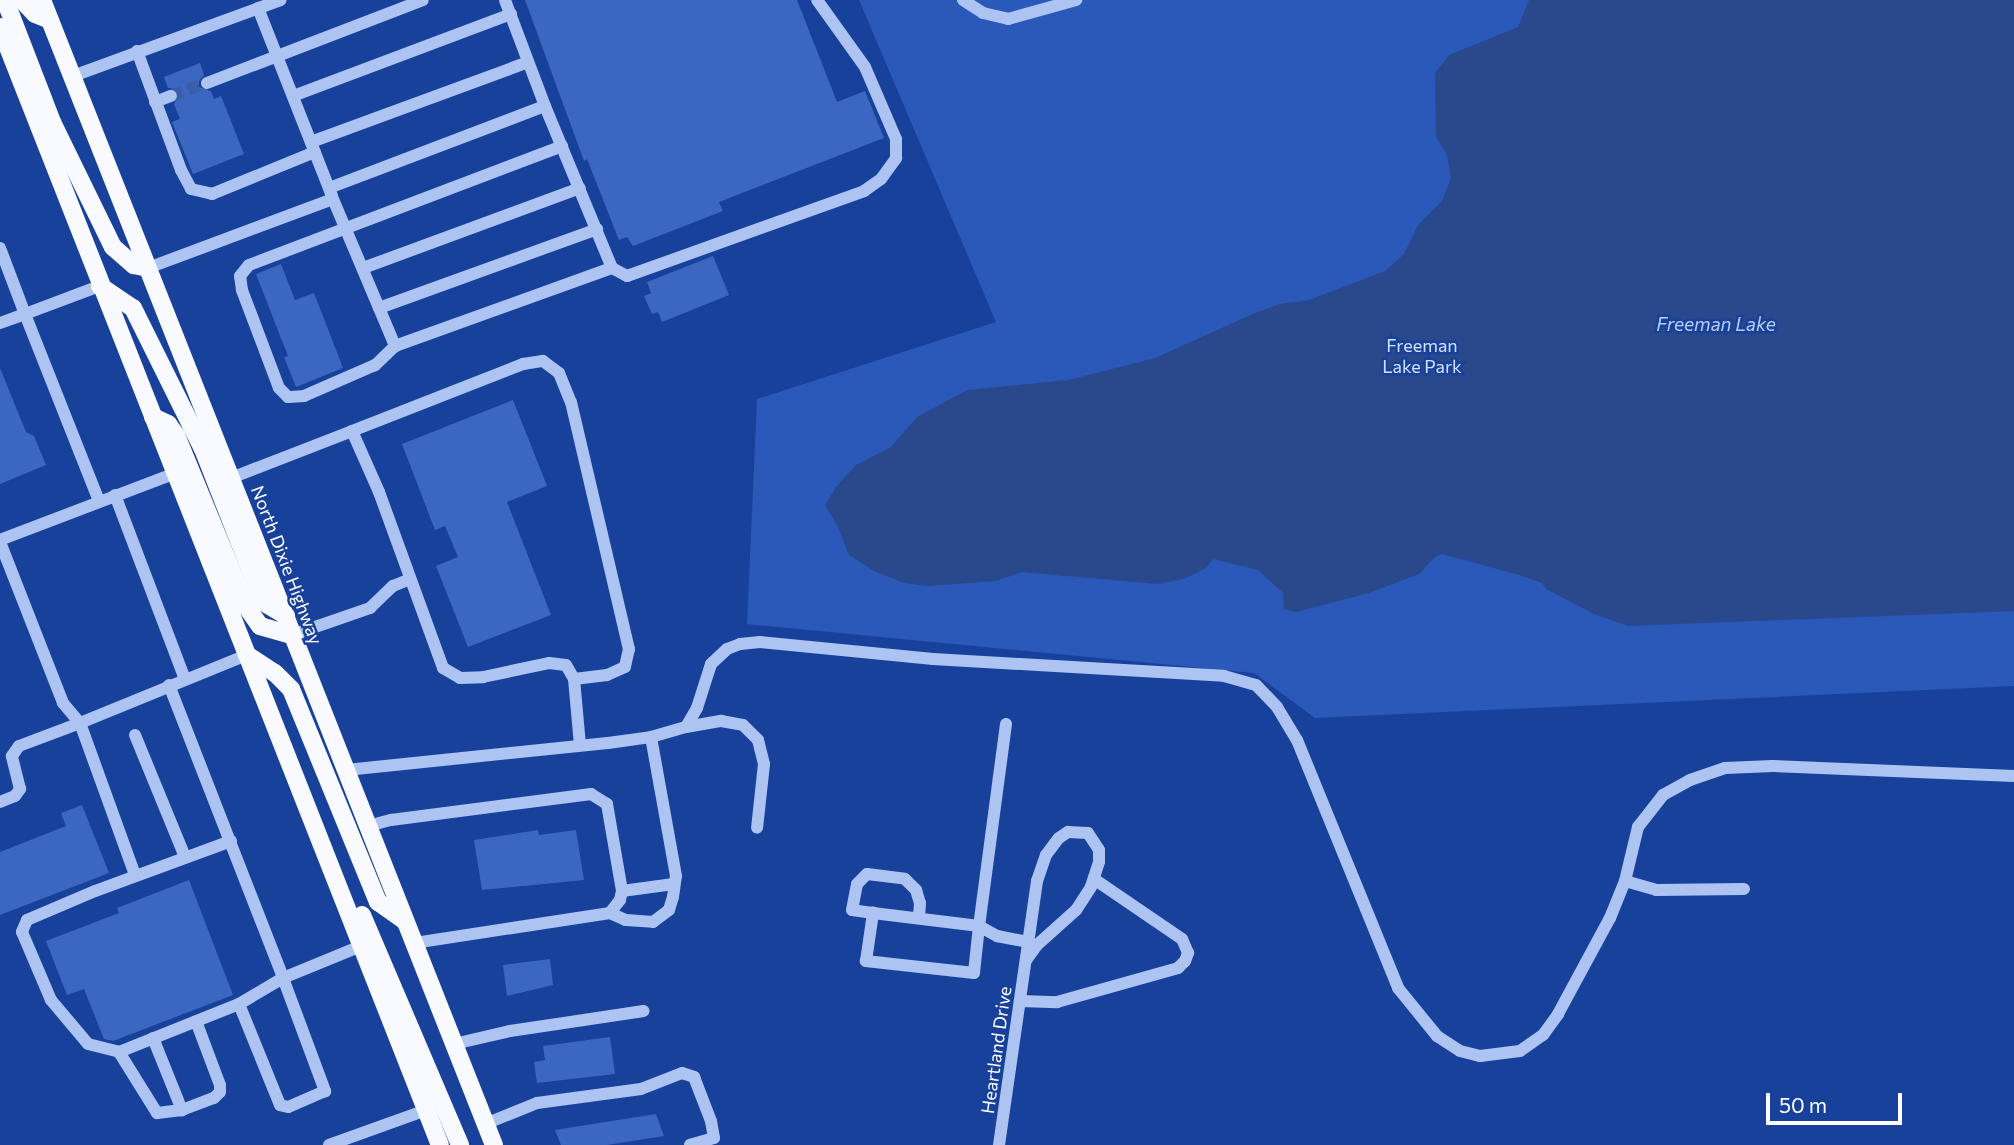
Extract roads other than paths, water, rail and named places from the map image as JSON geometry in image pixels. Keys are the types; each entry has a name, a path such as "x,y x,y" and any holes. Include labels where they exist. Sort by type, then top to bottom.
{"main road":[{"path":"5,0 52,122 113,247 134,265 148,268"},
{"path":"22,0 35,14 50,20"},
{"name":"North Dixie Highway","path":"43,0 494,1145"},
{"path":"0,27 5,54 153,417 440,1145"},
{"path":"100,285 133,309 203,449 263,602 286,616"},
{"path":"153,417 168,424 176,435 246,606 260,625 292,635"},
{"path":"247,655 275,673 291,689 378,902 404,920"},
{"path":"332,870 348,884 460,1145"}],"street":[{"path":"73,76 281,0"},
{"path":"207,83 423,0"},
{"path":"505,0 545,106 612,268 627,276 864,191 881,179 896,158 896,139 866,66 817,0"},
{"path":"963,0 983,13 1009,19 1076,0"},
{"path":"258,8 331,194 396,346"},
{"path":"293,96 511,14"},
{"path":"137,51 181,170 191,189 201,194 212,194 313,147 528,62"},
{"path":"155,102 171,96"},
{"path":"148,268 545,106"},
{"path":"562,146 249,265 240,275 242,290 279,388 288,397 304,396 375,365 396,346 612,268"},
{"path":"363,268 580,188"},
{"path":"379,308 597,229"},
{"path":"0,248 99,501"},
{"path":"0,323 100,285"},
{"path":"231,478 523,364 543,361 559,373 571,402 629,649 625,667 607,675 573,679"},
{"path":"352,431 379,492 443,668 460,678 483,677 549,663 566,664 573,679 580,745"},
{"path":"135,875 80,723 63,703 0,541 175,473"},
{"path":"115,495 185,679"},
{"path":"292,635 370,608 393,586 410,579"},
{"path":"686,727 697,708 711,664 727,649 761,642 933,659 1224,676 1256,685 1277,707 1297,740 1398,988 1437,1036 1460,1051 1480,1056 1520,1051 1543,1035 1559,1014 1588,961 1625,881 1638,827 1663,795 1690,780 1724,768 1773,766 2014,776"},
{"path":"0,802 15,796 20,789 12,756 19,747 247,655"},
{"path":"169,685 325,1085 321,1094 288,1107 280,1105 239,1004"},
{"path":"345,770 651,737 721,721 743,725 758,740 764,764 757,828"},
{"path":"873,913 866,961 974,973 1006,724"},
{"path":"135,735 185,857"},
{"path":"413,943 610,913 626,920 653,922 669,910 676,876 651,737"},
{"path":"368,826 391,820 591,794 607,804 611,813 622,891 620,900 610,913"},
{"name":"Heartland Drive","path":"999,1145 1037,881 1046,855 1059,838 1078,831 1088,833 1096,840 1099,862 1094,879 1076,910 1037,945 1027,960"},
{"path":"231,841 135,875 27,920 22,932 51,1000 88,1044 119,1052 239,1004 283,978 361,946"},
{"path":"919,917 916,890 905,879 867,874 857,884 852,910 979,926 997,936 1028,942"},
{"path":"1020,1001 1057,1002 1178,968 1185,961 1187,947 1182,939 1094,879"},
{"path":"1625,881 1656,890 1744,889"},
{"path":"622,891 674,884"},
{"path":"454,1044 510,1031 644,1011"},
{"path":"119,1052 157,1113 182,1110 214,1098 220,1092 196,1021"},
{"path":"153,1038 182,1110"},
{"path":"485,1124 537,1103 641,1089 682,1073 694,1077 711,1121 714,1138 690,1145"},
{"path":"329,1145 426,1110"}],"water":[{"name":"Freeman Lake","path":"1529,0 2014,0 2014,611 1628,626 1594,614 1546,589 1542,583 1442,554 1435,557 1419,574 1369,593 1296,612 1284,609 1283,593 1258,570 1213,559 1206,568 1184,579 1157,584 1022,572 996,581 928,586 904,583 874,571 849,555 838,527 825,505 836,487 856,465 891,447 917,417 967,390 1068,380 1155,358 1255,313 1280,304 1309,300 1385,271 1404,254 1418,225 1442,201 1451,178 1447,155 1436,137 1435,73 1449,55 1518,27"}],"tunnel":[{"path":"171,96 207,83"}],"park label":[{"name":"Freeman Lake Park","path":"1422,356"}]}
